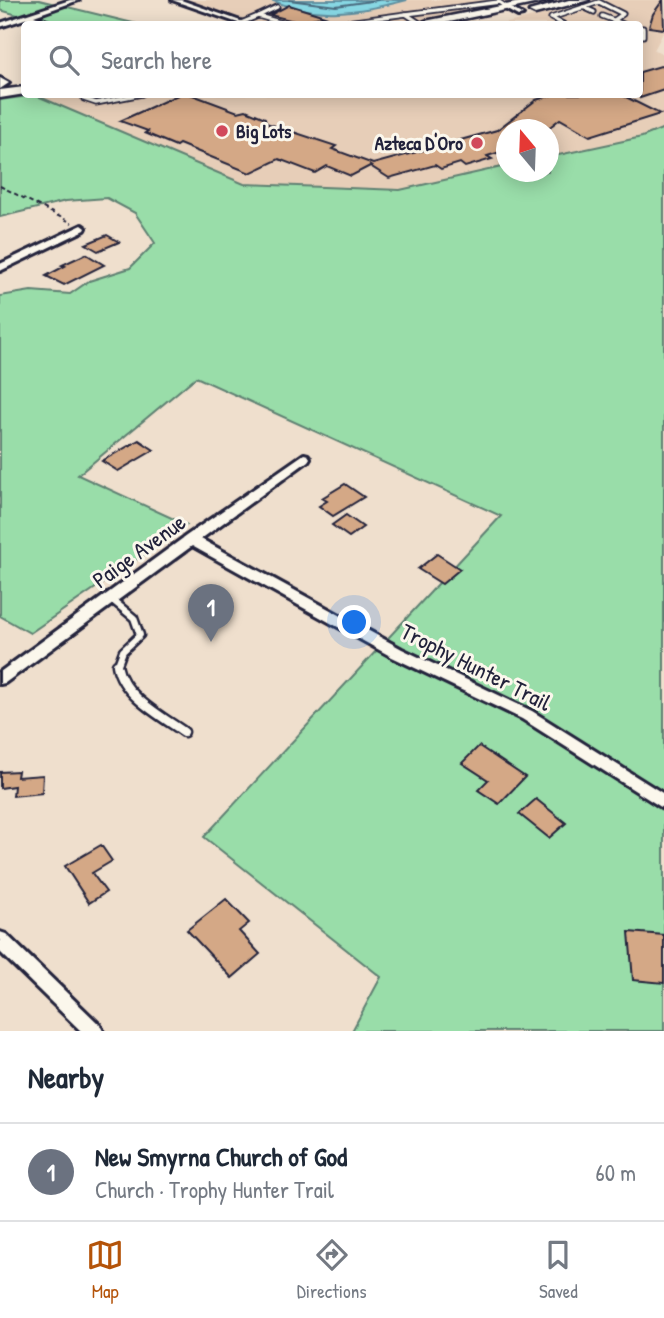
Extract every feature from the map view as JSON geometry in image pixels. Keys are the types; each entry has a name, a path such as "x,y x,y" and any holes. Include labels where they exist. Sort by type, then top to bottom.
{"main road":[{"path":"435,21 504,4 544,0"},
{"path":"487,21 580,3"},
{"path":"1,85 21,81"},
{"path":"1,85 21,90"}],"street":[{"path":"0,25 76,0"},
{"path":"175,0 235,21"},
{"path":"504,4 520,15"},
{"path":"28,16 43,21"},
{"path":"0,268 82,228"},
{"name":"Paige Avenue","path":"0,679 304,458"},
{"name":"Trophy Hunter Trail","path":"190,539 397,653 527,715 664,802"},
{"path":"0,940 94,1031"}],"lane":[{"path":"557,21 551,18 580,3 598,2 623,14 613,21 602,16"},
{"path":"580,3 594,12"},
{"path":"359,21 504,4"},
{"path":"249,21 277,7"},
{"path":"406,14 418,21"},
{"path":"258,16 276,21"},
{"path":"643,29 643,36"},
{"path":"85,98 96,103 122,98"},
{"path":"110,598 137,619 140,629 140,635 121,654 117,664 118,673 126,686 184,732"}],"path":[{"path":"0,186 82,228"}],"shaded area":[{"path":"174,0 271,0 293,10 336,13 407,0 536,0 425,21 234,21"},
{"path":"607,0 664,0 664,31 654,50 664,54 664,128 642,137 559,155 559,119 496,119 496,168 400,190 244,184 42,98 643,98 643,21 516,21"}],"green space":[{"path":"0,0 39,0 125,21 38,21 0,10"},
{"path":"21,97 42,98 244,184 400,190 496,168 496,182 559,182 559,155 642,137 664,128 664,1031 352,1031 381,977 204,837 501,516 196,377 78,475 187,525 30,633 0,616 0,296 31,291 70,294 89,281 130,268 155,243 135,213 107,198 66,201 0,217 0,100"}],"water":[{"path":"271,0 407,0 356,11 322,12"}],"building":[{"path":"663,0 664,29 649,27 653,14"},
{"path":"289,5 325,16 294,21 270,15"},
{"path":"664,65 664,90 643,97 643,71"},
{"path":"171,98 201,98 238,112 246,110 265,118 266,123 336,146 332,149 373,164 496,130 496,153 487,156 492,159 465,167 460,163 441,169 435,165 389,178 370,166 351,176 327,166 315,173 279,159 250,173 145,133 148,131 120,121"},
{"path":"542,98 628,98 660,114 590,136 560,119 511,119"},
{"path":"107,235 119,242 98,251 86,244"},
{"path":"86,254 104,265 64,285 46,276 65,266 62,265"},
{"path":"139,440 154,450 118,471 102,461"},
{"path":"345,484 364,497 333,516 319,506 327,501 322,498"},
{"path":"346,515 363,527 349,537 332,525"},
{"path":"437,554 460,569 442,584 418,569"},
{"path":"479,746 525,777 499,804 478,790 488,780 462,763"},
{"path":"18,771 17,777 43,775 42,793 13,796 14,786 0,788 0,772"},
{"path":"536,799 566,823 549,838 519,814"},
{"path":"101,845 112,861 92,873 106,892 89,903 65,866"},
{"path":"226,899 249,923 239,931 260,954 232,978 187,930"},
{"path":"629,932 664,935 664,983 633,980"}],"place":[{"name":"Big Lots","path":"222,131"},
{"name":"Azteca D'Oro","path":"477,143"},
{"name":"New Smyrna Church of God","path":"211,642"}]}
